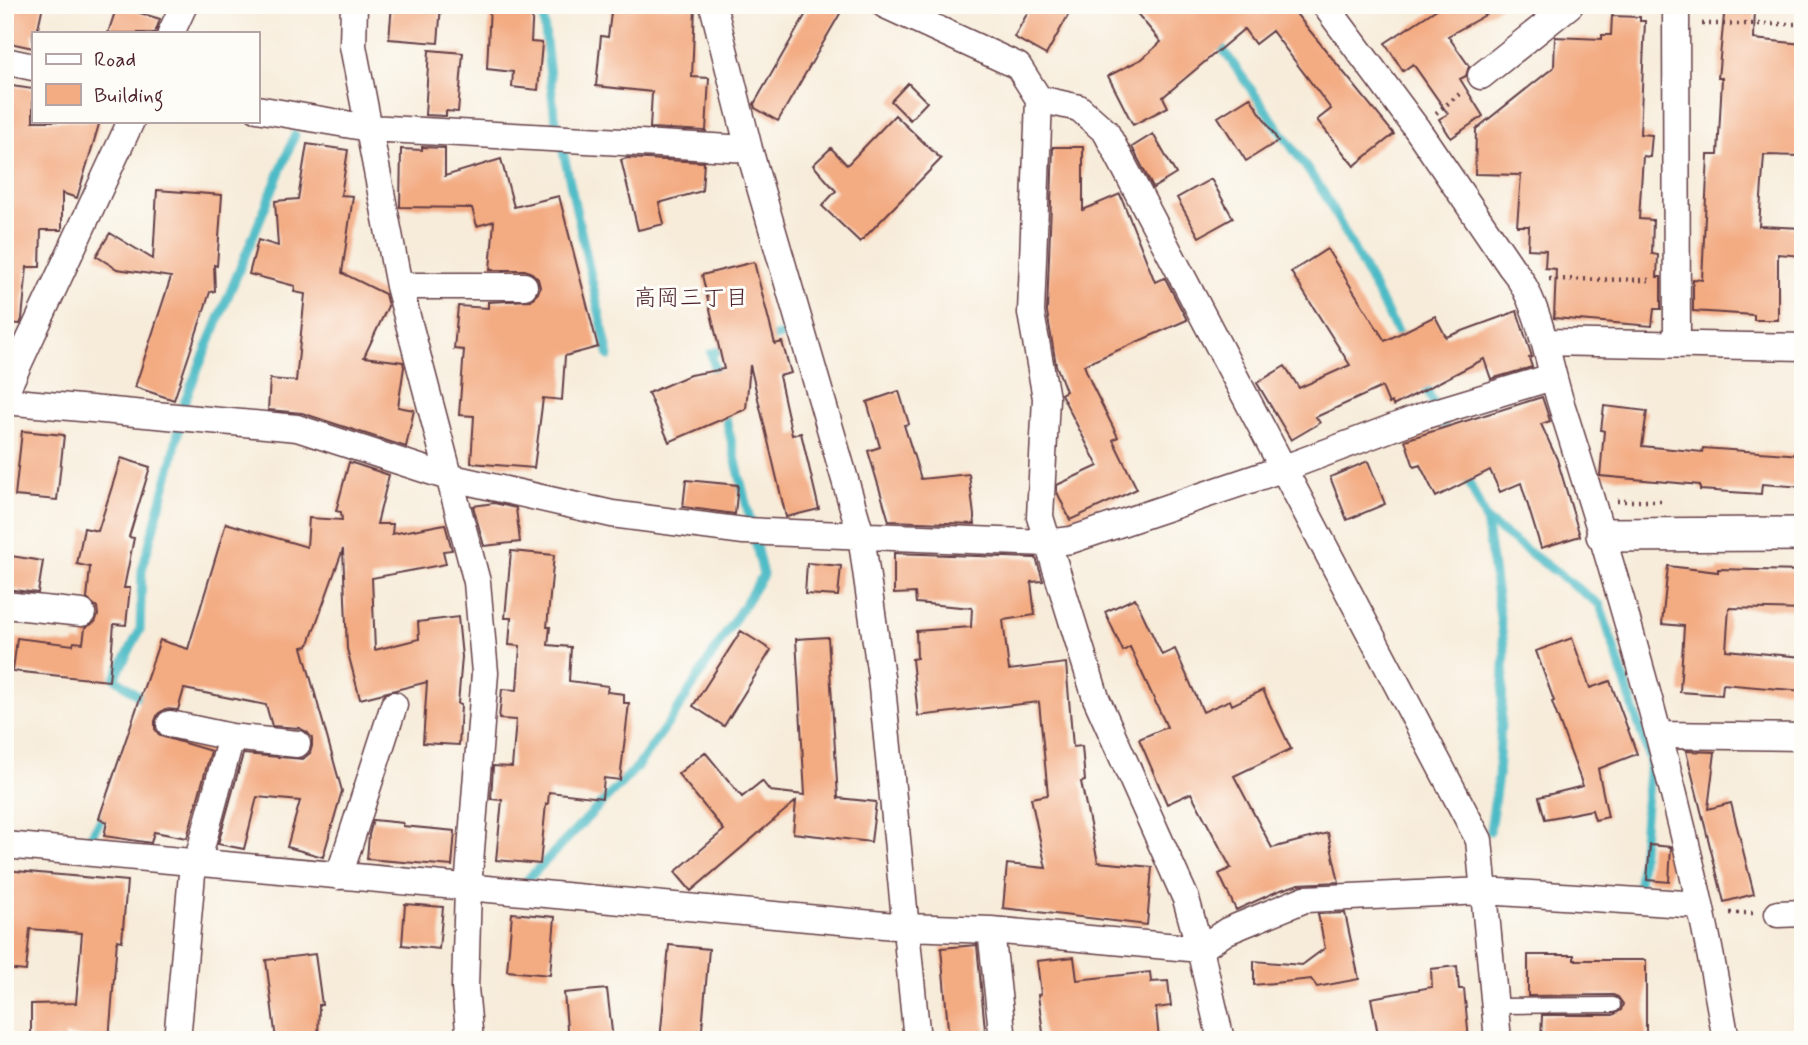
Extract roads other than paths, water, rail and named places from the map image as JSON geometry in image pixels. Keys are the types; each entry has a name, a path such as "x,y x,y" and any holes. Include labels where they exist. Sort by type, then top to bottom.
{"street":[{"path":"171,32 184,5"},
{"path":"354,5 353,46 399,286 477,582 485,673 468,888 465,988 470,1040"},
{"path":"713,5 748,149 861,535 881,677 916,1040"},
{"path":"885,5 912,11 1018,65 1039,99 1031,313 1046,398 1040,517 1096,698 1186,900 1222,1040"},
{"path":"1325,5 1417,128 1521,278 1545,342 1552,377 1603,535 1659,735 1701,909 1726,1040"},
{"path":"1481,76 1570,5"},
{"path":"1676,15 1677,343"},
{"path":"5,61 32,67"},
{"path":"1039,99 1079,108 1106,132 1479,840 1498,1040"},
{"path":"259,108 369,128 748,149"},
{"path":"5,393 131,122"},
{"path":"399,286 524,286"},
{"path":"1545,342 1803,347"},
{"path":"5,401 297,428 448,477 612,514 744,531 1048,543 1071,540 1282,469 1426,415 1552,377"},
{"path":"1603,535 1803,534"},
{"path":"5,605 82,613"},
{"path":"339,876 394,705"},
{"path":"170,724 231,737 297,744"},
{"path":"1659,735 1803,737"},
{"path":"177,1040 195,863 231,737"},
{"path":"5,845 468,888 1200,949 1227,931 1305,899 1484,891 1701,909"},
{"path":"991,930 1003,1040"}],"lane":[{"path":"1495,1006 1613,1005"}],"waterway":[{"path":"542,5 554,111 609,356"},
{"path":"1215,38 1324,193 1404,345"},
{"path":"148,703 115,678 140,630 142,570 173,457 184,403 295,135"},
{"path":"763,340 782,335"},
{"path":"718,382 711,353 729,348"},
{"path":"1422,379 1449,436"},
{"path":"528,879 637,767 674,715 763,575 723,406"},
{"path":"1464,471 1486,520 1505,652 1498,776 1490,831"},
{"path":"1486,520 1600,605 1650,760 1639,884"},
{"path":"91,836 106,811"}],"district":[{"name":"高岡三丁目","path":"691,297"}]}
